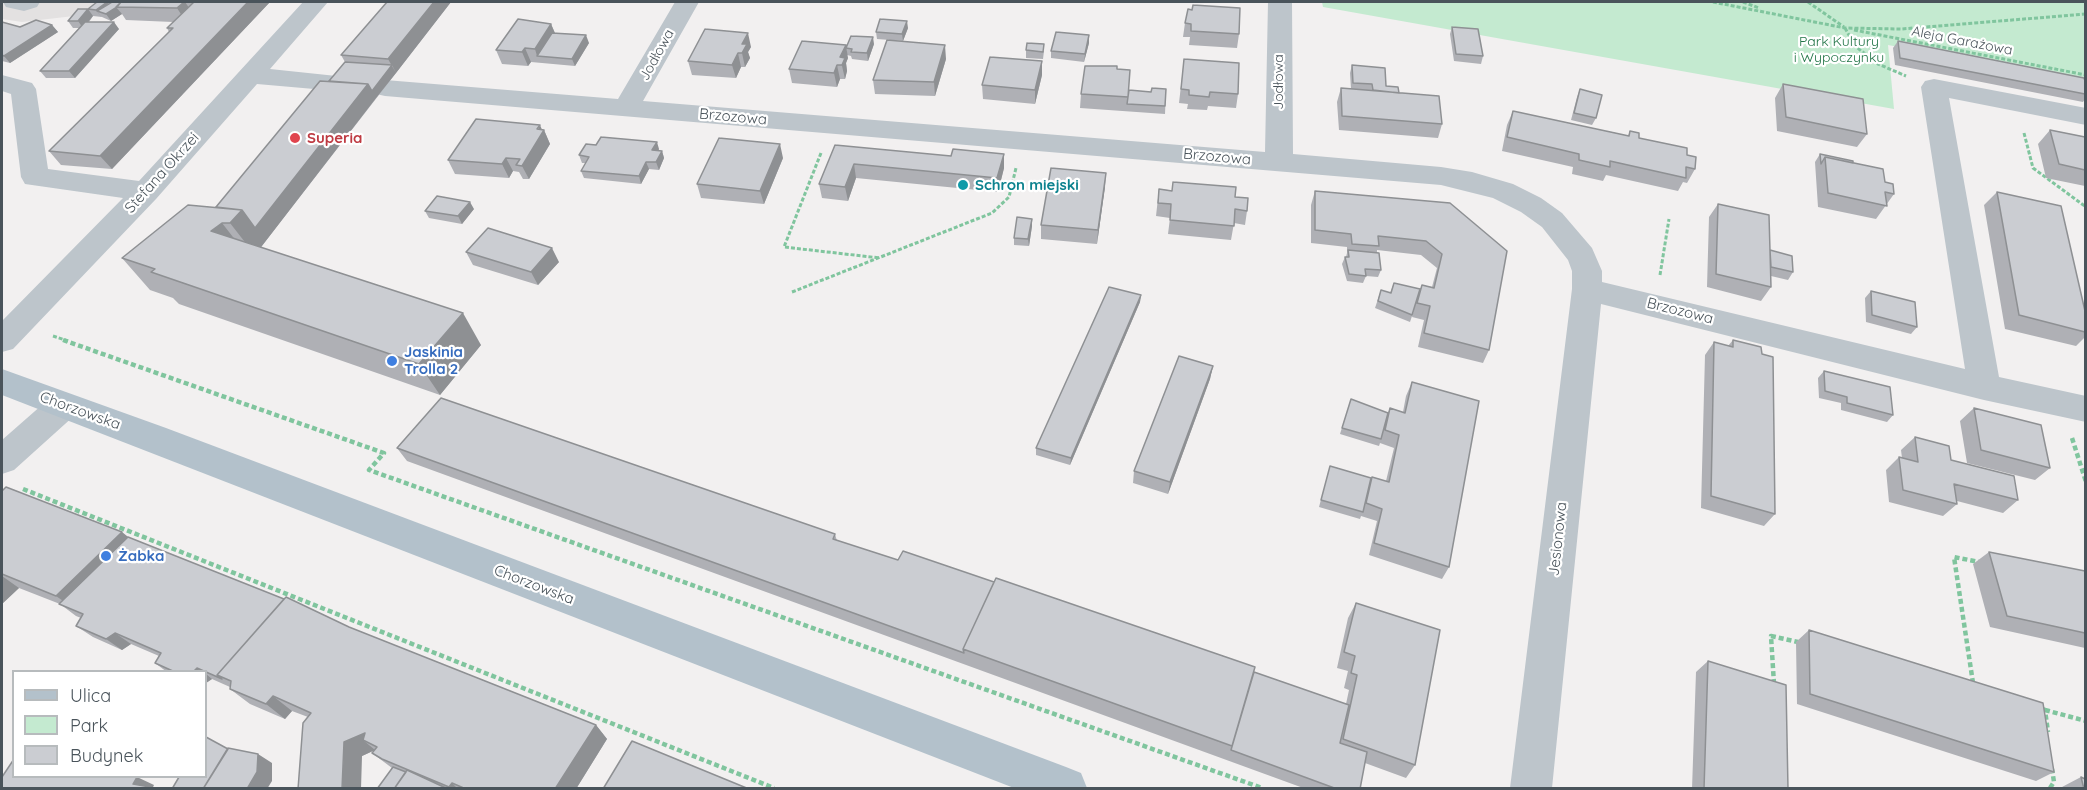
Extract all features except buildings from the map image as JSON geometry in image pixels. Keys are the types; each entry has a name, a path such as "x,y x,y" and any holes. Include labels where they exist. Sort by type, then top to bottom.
{"main road":[{"name":"Chorzowska","path":"2,382 154,438 1066,789"}],"street":[{"path":"15,2 24,4 28,2"},
{"name":"Stefana Okrzei","path":"2,340 146,192 316,2"},
{"name":"Jodłowa","path":"626,108 687,2"},
{"name":"Jodłowa","path":"1279,162 1280,2"},
{"path":"251,75 337,83"},
{"path":"2,83 23,89 35,177 146,192"},
{"name":"Brzozowa","path":"385,87 1441,176 1472,181 1503,191 1531,205 1552,220 1570,240 1587,271 1587,289 1984,387 2078,420"},
{"path":"1984,387 1934,87 2085,117"},
{"name":"Jesionowa","path":"1531,789 1587,289"},
{"path":"7,472 63,406"}],"path":[{"path":"1713,2 1845,28 1901,29 2085,14"},
{"path":"1743,2 1768,12"},
{"name":"Aleja Garażowa","path":"1808,2 1845,28 2085,75"},
{"path":"1845,28 1854,46 1878,64 1934,87"},
{"path":"2016,104 2033,168 2085,207"},
{"path":"822,150 784,247 881,258"},
{"path":"792,292 973,223 1002,205 1012,192 1017,159"},
{"path":"48,334 384,453 369,470 1262,789"},
{"path":"2078,420 2085,482"},
{"path":"7,472 774,789"},
{"path":"1971,682 1954,557 1987,564"},
{"path":"1774,694 1771,636 1804,644"},
{"path":"1960,680 1982,686"},
{"path":"2035,706 2085,721"},
{"path":"2045,710 2049,741"},
{"path":"2050,789 2054,782 2052,762"}],"shaded area":[{"path":"2,2 143,2 74,16 22,22 2,19"}],"green space":[{"name":"Park Kultury i Wypoczynku","path":"1322,2 2085,2 2085,82 1888,45 1894,109 1323,7"}],"place":[{"name":"Superia","path":"295,138"},
{"name":"Schron miejski","path":"963,185"},
{"name":"Jaskinia Trolla 2","path":"392,361"},
{"name":"Żabka","path":"106,556"}]}
